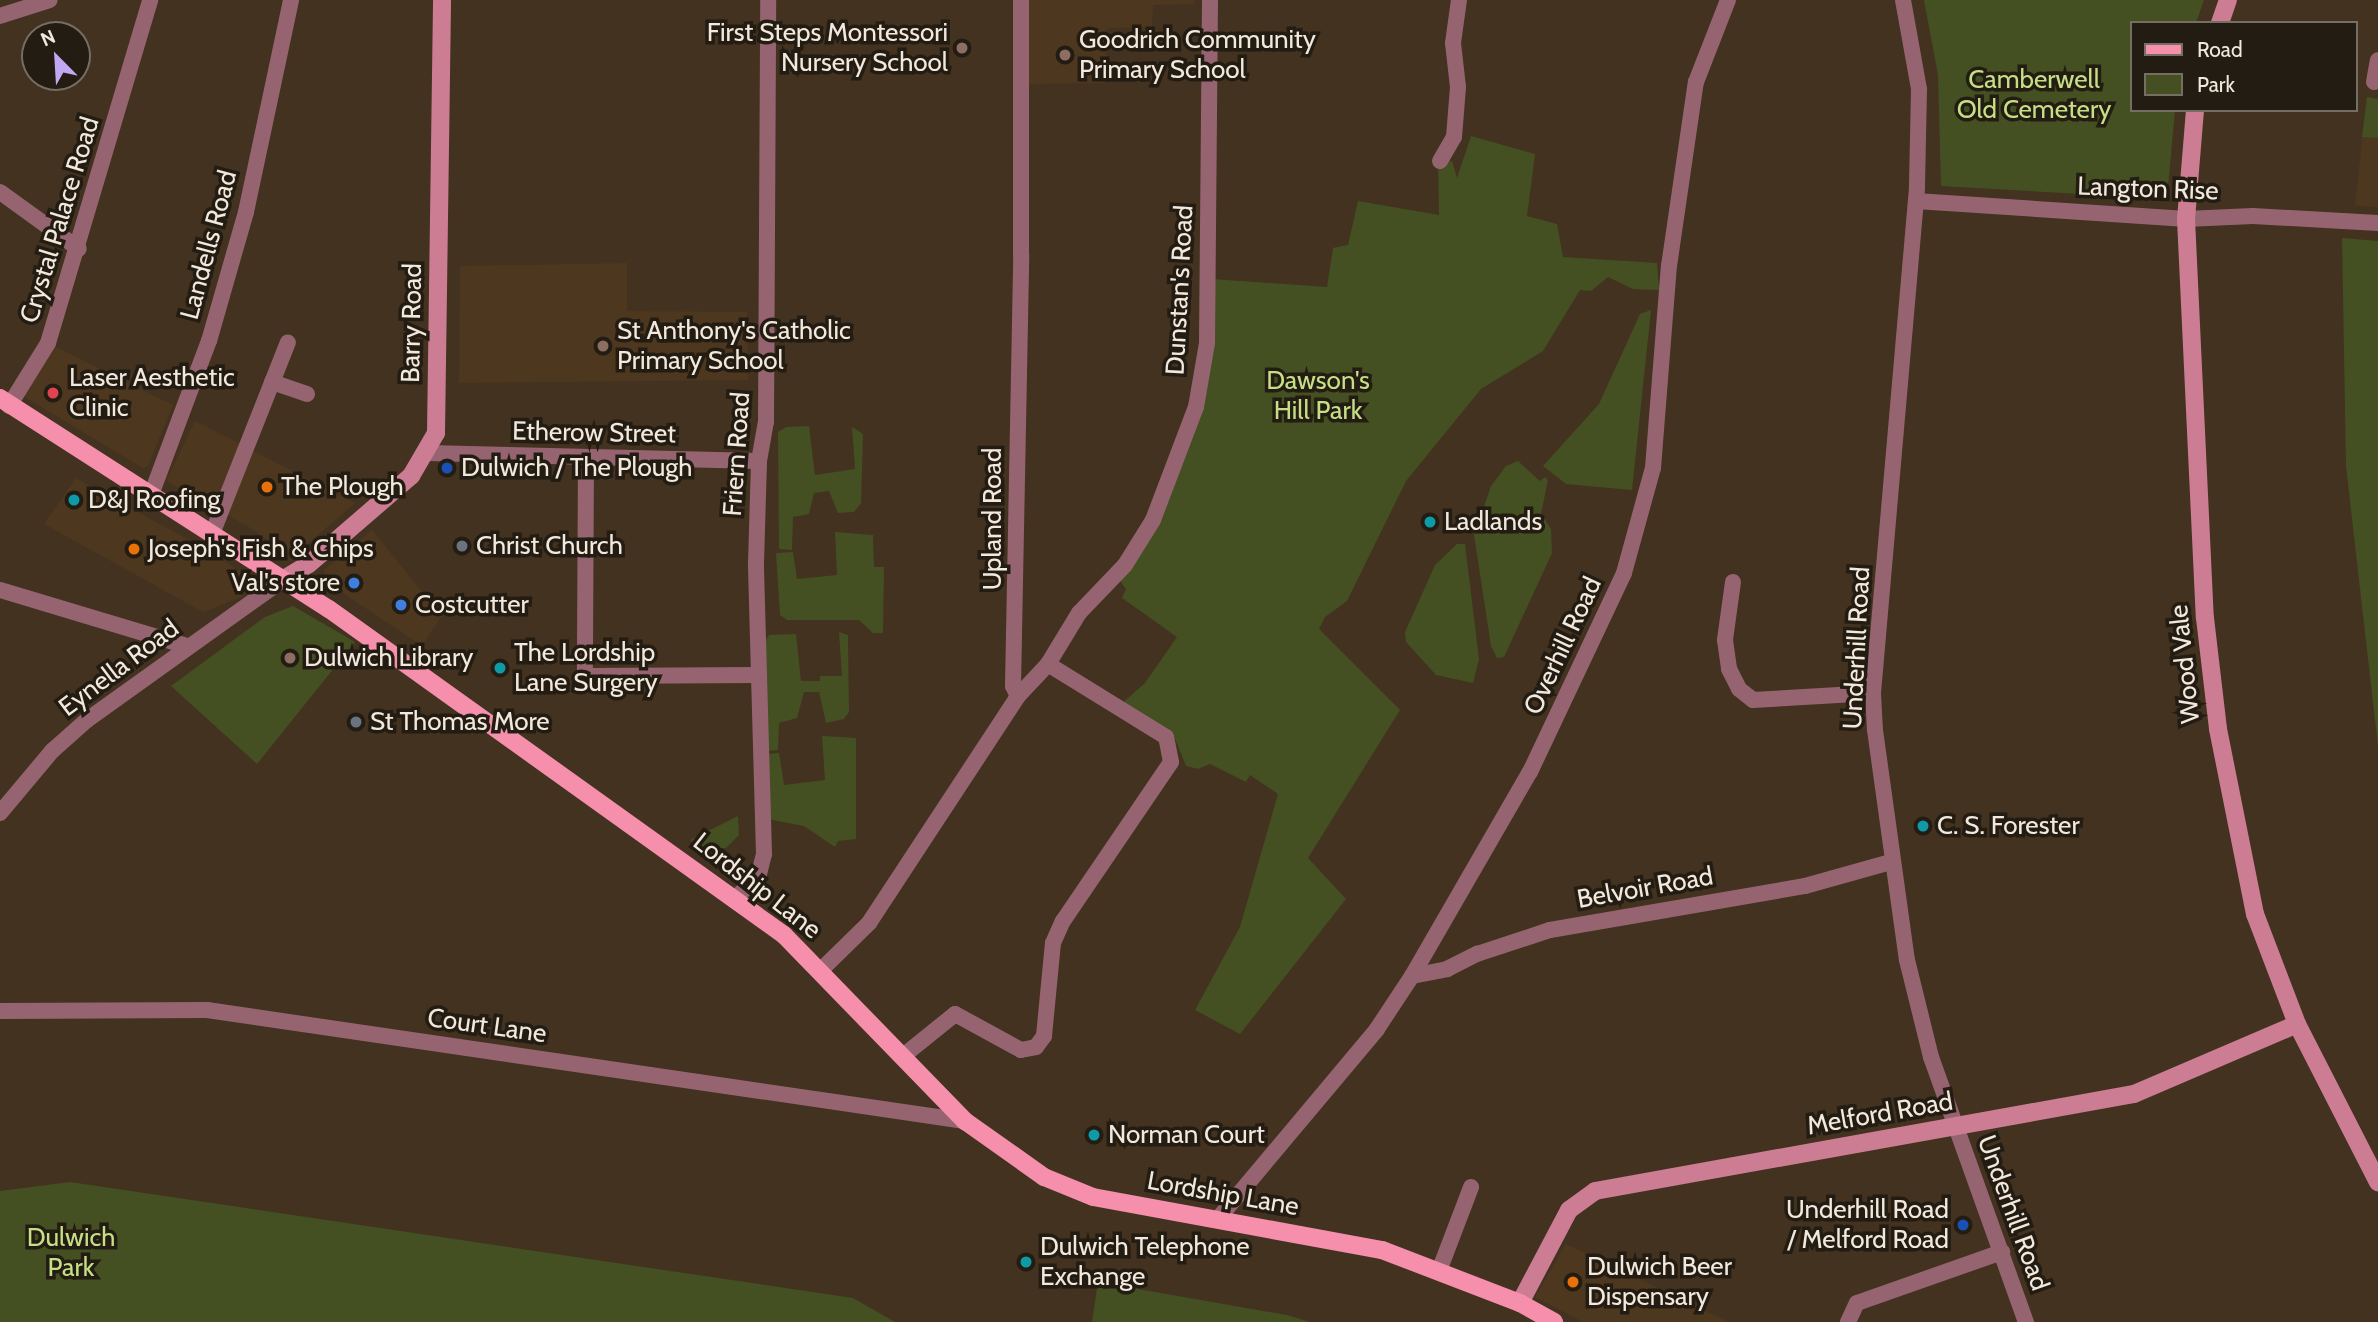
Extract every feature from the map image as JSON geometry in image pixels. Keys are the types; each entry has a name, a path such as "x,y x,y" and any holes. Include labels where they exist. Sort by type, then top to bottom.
{"main road":[{"name":"Lordship Lane","path":"5,402 284,579 785,935 965,1121 1044,1177 1086,1195 1382,1250 1520,1303 1554,1322"}],"street":[{"path":"0,16 50,0"},
{"name":"Crystal Palace Road","path":"5,402 48,343 79,248 150,0"},
{"name":"Landells Road","path":"151,495 205,353 246,212 291,0"},
{"name":"Barry Road","path":"284,579 309,564 411,477 428,453 436,433 442,0"},
{"name":"Friern Road","path":"734,900 759,874 764,854 759,675 759,461 766,422 768,0"},
{"name":"Upland Road","path":"1018,696 1013,686 1021,256 1021,0"},
{"name":"Dunstan's Road","path":"1018,696 1048,664 1079,612 1125,565 1153,520 1196,407 1207,343 1210,0"},
{"path":"1440,161 1454,137 1458,87 1453,43 1459,0"},
{"name":"Overhill Road","path":"1217,1220 1377,1029 1412,976 1530,772 1624,573 1643,514 1653,468 1669,266 1696,82 1728,0"},
{"name":"Underhill Road","path":"1903,0 1919,89 1916,201 1873,693 1891,862 1906,960 1955,1128 2026,1322"},
{"path":"2221,21 2228,0"},
{"path":"2374,82 2378,60"},
{"name":"Wood Vale","path":"2194,112 2186,219 2205,618 2218,729 2255,914 2297,1024 2378,1182"},
{"path":"0,192 79,248"},
{"name":"Langton Rise","path":"1916,201 2186,219 2253,216 2378,223"},
{"path":"212,534 288,342"},
{"path":"272,382 307,394"},
{"name":"Etherow Street","path":"428,453 759,461"},
{"path":"586,458 585,676 759,675"},
{"name":"Eynella Road","path":"0,813 69,736 187,646 284,579"},
{"path":"1733,582 1725,640 1729,669 1739,689 1753,700 1873,693"},
{"path":"0,590 187,646"},
{"path":"903,1056 955,1014 1021,1049 1036,1047 1044,1036 1053,943 1063,920 1171,762 1166,737 1048,664"},
{"path":"820,971 869,923 1018,696"},
{"name":"Belvoir Road","path":"1412,976 1447,969 1477,954 1550,930 1805,886 1891,862"},
{"name":"Court Lane","path":"0,1011 207,1010 965,1121"},
{"name":"Melford Road","path":"1520,1303 1569,1210 1595,1191 2134,1094 2297,1024"},
{"path":"1439,1271 1471,1187"},
{"path":"1848,1322 1857,1303 2002,1252"}],"shaded area":[{"name":"Goodrich Community Primary School","path":"1023,0 1194,0 1194,4 1153,5 1152,27 1107,28 1106,83 1022,84"},
{"path":"2367,97 2378,99 2378,208 2355,205"},
{"name":"St Anthony's Catholic Primary School","path":"627,263 627,311 747,312 748,380 459,383 460,266"},
{"path":"48,343 173,405 148,466 143,468 18,393"},
{"path":"195,421 355,503 292,557 249,527 166,481"},
{"path":"76,478 213,553 250,579 242,597 203,612 44,524"},
{"path":"372,530 423,593 452,600 422,646 325,581 324,570"},
{"path":"1566,1244 1729,1322 1583,1322 1535,1297"}],"green space":[{"name":"Camberwell Old Cemetery","path":"1924,0 2204,0 2197,21 2130,21 2130,112 2175,112 2167,199 1941,186 1938,75"},
{"path":"2367,97 2378,99 2378,138 2362,137"},
{"name":"Dawson's Hill Park","path":"1471,136 1535,154 1527,216 1557,224 1563,257 1657,263 1659,290 1633,289 1608,277 1591,291 1580,290 1543,351 1481,389 1406,481 1347,601 1325,617 1319,629 1400,710 1308,858 1346,899 1240,1034 1195,1010 1240,927 1278,794 1250,775 1246,782 1210,764 1198,769 1186,766 1174,736 1118,707 1145,683 1177,637 1122,598 1126,589 1116,575 1149,518 1190,409 1212,279 1327,287 1333,248 1348,245 1358,201 1439,215 1438,160 1452,161 1457,178"},
{"path":"2342,238 2378,241 2378,746 2346,466"},
{"path":"1651,310 1632,490 1566,484 1543,466 1599,404 1640,314"},
{"path":"809,426 815,475 855,469 852,427 863,434 861,503 854,512 838,513 829,491 814,493 809,514 793,517 792,550 779,549 778,432 786,427"},
{"path":"1518,461 1540,481 1545,477 1548,480 1541,514 1551,529 1552,553 1504,657 1497,658 1491,646 1474,535 1491,486 1506,466"},
{"path":"835,532 873,535 874,567 884,567 883,633 873,633 859,620 787,620 780,615 776,553 793,552 797,579 837,575"},
{"path":"1457,544 1465,544 1479,659 1473,683 1436,675 1406,642 1405,632 1435,565"},
{"path":"293,606 355,642 257,764 171,686 265,617"},
{"path":"839,632 848,635 849,712 844,719 826,723 819,692 804,692 797,718 779,723 778,750 766,751 766,640 769,635 796,634 801,681 820,681 820,676 842,676"},
{"path":"822,736 856,738 856,839 838,841 835,847 804,826 767,819 766,754 779,753 784,785 825,780"},
{"path":"738,816 739,835 726,848 703,849 690,840"},
{"name":"Dulwich Park","path":"70,1182 853,1298 895,1322 0,1322 0,1191"},
{"path":"1098,1282 1287,1315 1310,1322 1092,1322"}],"place":[{"name":"First Steps Montessori Nursery School","path":"962,48"},
{"name":"Goodrich Community Primary School","path":"1065,55"},
{"name":"St Anthony's Catholic Primary School","path":"603,346"},
{"name":"Laser Aesthetic Clinic","path":"53,393"},
{"name":"Dulwich / The Plough","path":"447,468"},
{"name":"The Plough","path":"267,487"},
{"name":"D&J Roofing","path":"74,500"},
{"name":"Ladlands","path":"1430,522"},
{"name":"Christ Church","path":"462,546"},
{"name":"Joseph's Fish & Chips","path":"134,549"},
{"name":"Val's store","path":"354,583"},
{"name":"Costcutter","path":"401,605"},
{"name":"Dulwich Library","path":"290,658"},
{"name":"The Lordship Lane Surgery","path":"500,668"},
{"name":"St Thomas More","path":"356,722"},
{"name":"C. S. Forester","path":"1923,826"},
{"name":"Norman Court","path":"1094,1135"},
{"name":"Underhill Road / Melford Road","path":"1963,1225"},
{"name":"Dulwich Telephone Exchange","path":"1026,1262"},
{"name":"Dulwich Beer Dispensary","path":"1573,1282"}]}
